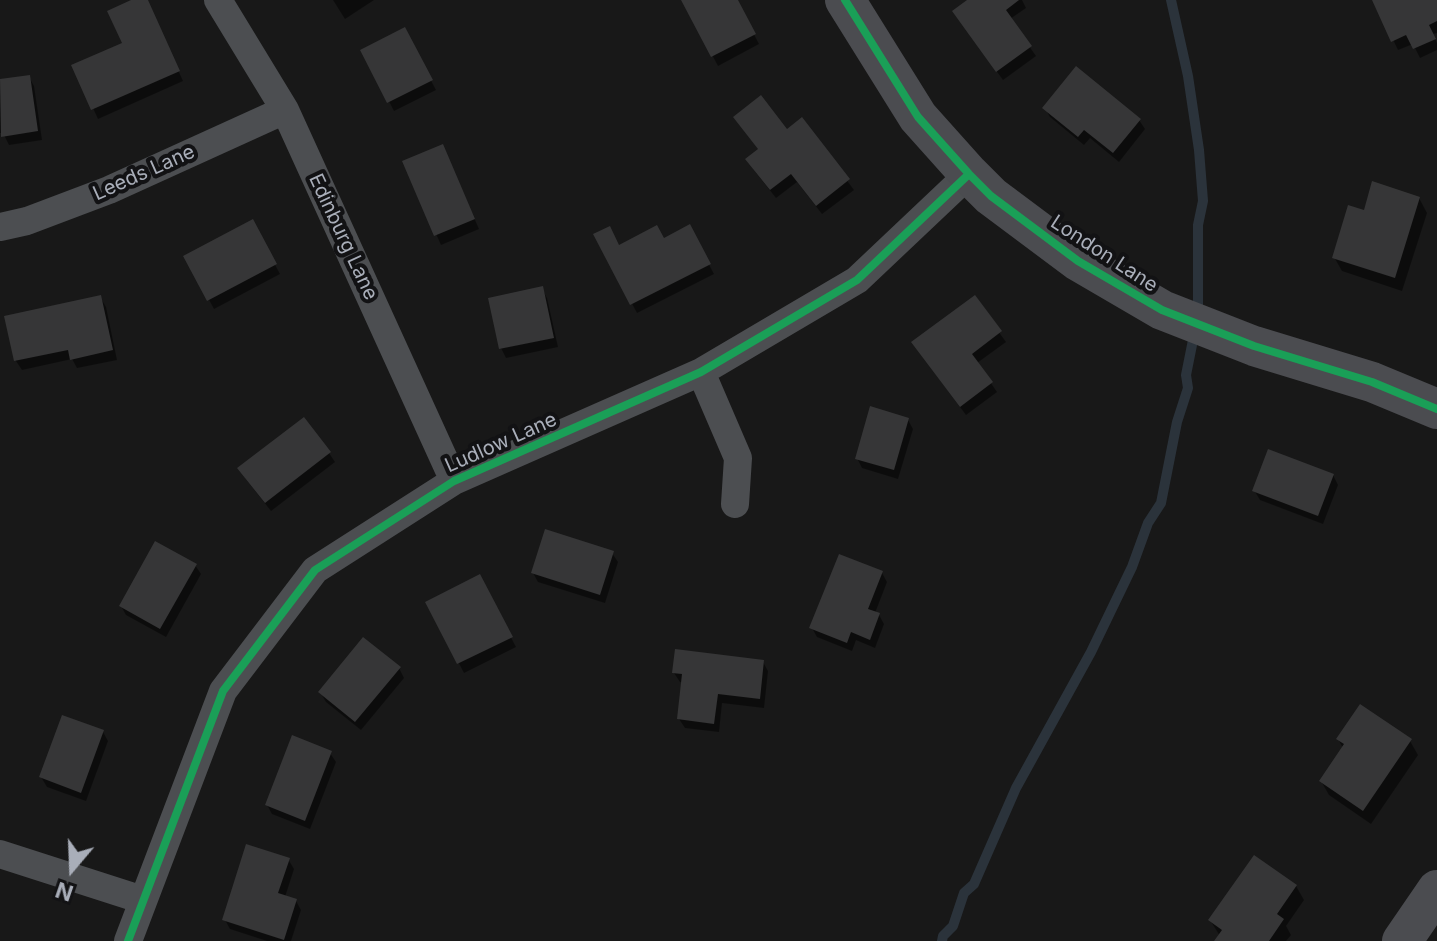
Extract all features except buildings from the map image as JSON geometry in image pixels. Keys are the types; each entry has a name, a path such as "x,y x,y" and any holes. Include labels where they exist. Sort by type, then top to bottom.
{"street":[{"name":"Edinburg Lane","path":"218,0 285,110 454,481"},
{"name":"London Lane","path":"845,0 918,117 991,196 1078,261 1162,310 1254,346 1372,382 1437,409"},
{"name":"Leeds Lane","path":"0,227 27,221 109,190 285,110"},
{"name":"Ludlow Lane","path":"128,941 223,691 315,570 454,481 701,372 857,280 969,174"},
{"path":"701,372 738,458 735,504"},
{"path":"0,854 143,900"},
{"path":"1402,941 1437,890"}],"waterway":[{"path":"1171,0 1188,76 1199,150 1203,201 1198,225 1198,314"},
{"path":"942,941 953,926 964,893 974,884 1016,788 1091,652 1132,567 1148,523 1161,503 1177,422 1188,388 1186,375 1195,330"}],"cycle path":[{"path":"845,0 918,117 991,196 1078,261 1162,310 1254,346 1372,382 1437,409"},
{"path":"128,941 223,691 315,570 454,481 701,372 857,280 969,174"}]}
